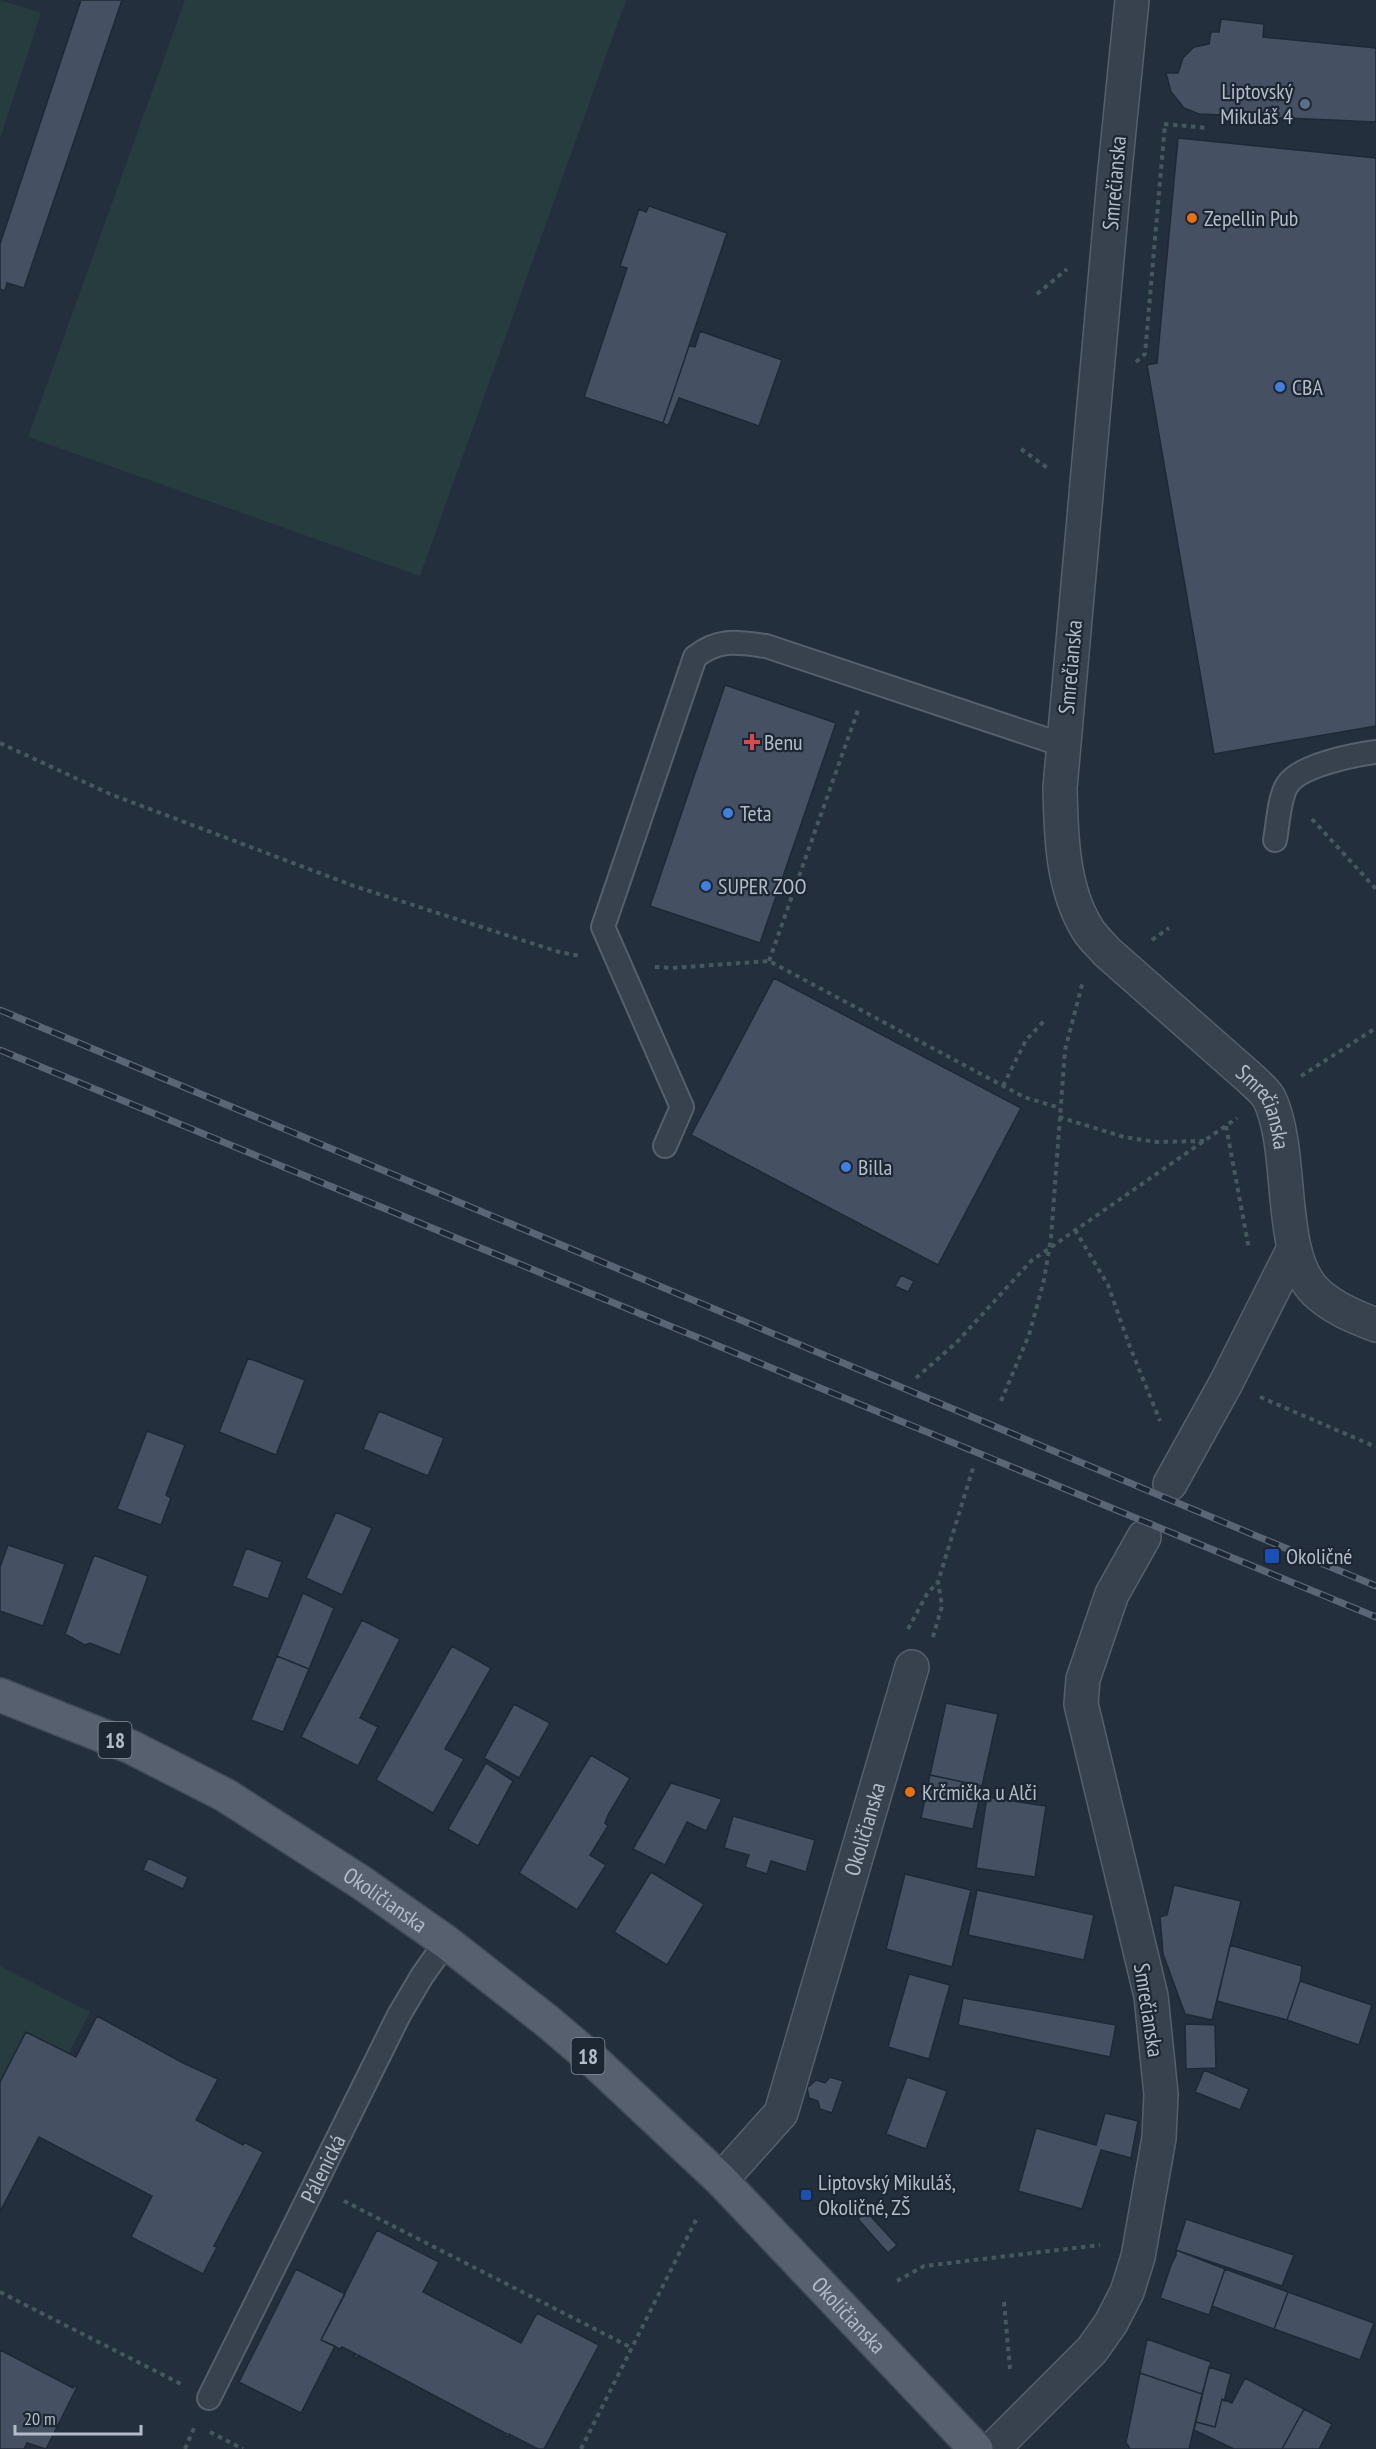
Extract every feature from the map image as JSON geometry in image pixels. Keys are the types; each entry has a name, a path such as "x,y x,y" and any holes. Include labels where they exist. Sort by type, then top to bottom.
{"main road":[{"name":"Okoličianska","path":"0,1695 131,1747 225,1796 352,1876 446,1942 593,2060 721,2180 976,2449"}],"street":[{"name":"Smrečianska","path":"1132,0 1119,121 1060,788 1061,835 1070,889 1088,930 1119,964 1268,1096 1285,1160 1293,1250 1301,1273 1314,1291 1328,1302 1376,1325"},
{"path":"1176,1474 1226,1383 1293,1250"},
{"name":"Smrečianska","path":"993,2449 1092,2350 1111,2324 1126,2292 1138,2257 1159,2138 1161,2094 1151,1996 1081,1704 1083,1679 1112,1594 1144,1537"},
{"name":"Okoličianska","path":"721,2180 781,2113 912,1667"}],"lane":[{"path":"664,1146 682,1107 603,927 695,657 714,645 738,642 766,646 1063,745"},
{"path":"1275,840 1280,807 1288,784 1309,768 1376,752"},
{"name":"Pálenická","path":"209,2398 399,2015 446,1942"}],"path":[{"path":"1119,121 1208,128"},
{"path":"1037,294 1071,266"},
{"path":"1021,449 1050,469"},
{"path":"769,961 869,681"},
{"path":"0,743 110,794 354,886 559,952 582,957"},
{"path":"1304,811 1376,889"},
{"path":"1001,1401 1029,1335 1050,1248 1065,1050 1083,984 1088,930"},
{"path":"672,968 769,961 1024,1097 1060,1108"},
{"path":"1003,1086 1026,1040 1046,1019"},
{"path":"916,1378 957,1342 1031,1261 1268,1096 1376,1028"},
{"path":"1059,1117 1124,1137 1156,1142 1205,1141"},
{"path":"1226,1126 1250,1254"},
{"path":"1076,1230 1108,1285 1152,1400 1176,1474"},
{"path":"1226,1383 1376,1447"},
{"path":"912,1667 904,1634 927,1594 938,1582 972,1468"},
{"path":"912,1667 930,1646 942,1606 938,1582"},
{"path":"313,2185 632,2348"},
{"path":"581,2449 696,2220"},
{"path":"897,2281 924,2266 1098,2247 1145,2220"},
{"path":"0,2292 209,2398"},
{"path":"1004,2302 1010,2370"},
{"path":"205,2429 243,2449"}],"green space":[{"path":"0,0 41,13 0,139"},
{"path":"185,0 626,0 420,576 28,437"},
{"path":"0,1966 90,2012 69,2053 26,2033 0,2082"}],"building":[{"path":"81,0 122,0 24,288 7,283 5,291 0,289 0,244"},
{"path":"1221,19 1264,24 1263,37 1376,48 1376,122 1199,114 1184,108 1171,92 1166,73 1178,73 1183,58 1194,47 1209,44 1211,32 1219,32"},
{"path":"1178,138 1376,158 1376,726 1214,754 1147,365 1157,363"},
{"path":"649,206 727,233 663,423 584,397 627,268 620,266 639,209 646,212"},
{"path":"700,331 782,360 759,426 679,398 668,426 663,423 689,346 695,347"},
{"path":"725,685 836,723 760,943 650,906"},
{"path":"774,978 1021,1108 938,1265 691,1135"},
{"path":"901,1275 914,1281 908,1292 895,1286"},
{"path":"248,1358 305,1380 276,1455 219,1432"},
{"path":"379,1411 444,1438 428,1476 363,1449"},
{"path":"147,1431 185,1445 166,1495 171,1498 161,1525 117,1509"},
{"path":"336,1512 372,1528 342,1595 306,1578"},
{"path":"8,1545 65,1564 43,1626 0,1611 0,1567"},
{"path":"246,1548 282,1562 268,1599 232,1586"},
{"path":"94,1555 148,1576 120,1655 90,1643 85,1645 65,1634"},
{"path":"303,1593 334,1608 309,1669 277,1656"},
{"path":"362,1620 400,1639 360,1718 378,1727 358,1766 301,1737"},
{"path":"452,1646 491,1668 445,1749 464,1759 433,1813 376,1780"},
{"path":"277,1656 309,1669 283,1732 251,1720"},
{"path":"946,1703 998,1714 982,1786 930,1775"},
{"path":"514,1704 550,1723 519,1778 484,1758"},
{"path":"591,1755 630,1778 608,1815 605,1823 608,1826 590,1855 606,1865 577,1910 519,1873"},
{"path":"486,1763 513,1781 478,1846 448,1829"},
{"path":"930,1775 982,1786 973,1829 921,1818"},
{"path":"671,1783 722,1799 706,1831 687,1822 665,1865 633,1849"},
{"path":"987,1797 1046,1806 1035,1877 976,1868"},
{"path":"733,1816 815,1840 806,1872 771,1861 767,1874 745,1867 749,1855 724,1848"},
{"path":"148,1858 188,1877 183,1889 143,1870"},
{"path":"651,1872 704,1904 667,1965 614,1932"},
{"path":"905,1874 971,1890 952,1967 886,1949"},
{"path":"1174,1885 1241,1901 1212,2020 1185,2014 1163,1954 1160,1917 1167,1915"},
{"path":"977,1890 1094,1915 1084,1960 968,1935"},
{"path":"1230,1945 1302,1966 1300,1981 1287,2020 1217,2001"},
{"path":"909,1974 950,1985 929,2059 888,2047"},
{"path":"1300,1981 1372,2005 1359,2045 1287,2020"},
{"path":"963,1998 1116,2025 1110,2057 958,2025"},
{"path":"97,2016 183,2063 218,2079 196,2120 243,2145 244,2142 263,2152 214,2246 217,2247 203,2274 131,2237 152,2196 39,2137 0,2212 0,2082 26,2032 76,2057"},
{"path":"1185,2024 1215,2025 1216,2068 1186,2069"},
{"path":"1204,2070 1249,2089 1240,2110 1195,2092"},
{"path":"830,2077 843,2081 832,2113 820,2109 818,2101 809,2098 807,2088 816,2080 825,2083"},
{"path":"907,2077 947,2091 926,2149 886,2134"},
{"path":"1105,2113 1138,2121 1131,2158 1101,2150 1082,2209 1018,2191 1036,2128 1096,2145"},
{"path":"866,2211 897,2245 888,2253 858,2219"},
{"path":"1186,2219 1294,2255 1282,2286 1176,2250"},
{"path":"377,2230 439,2262 423,2292 521,2343 537,2313 599,2345 544,2449 538,2449 509,2434 508,2437 505,2436 507,2434 358,2355 356,2359 354,2357 356,2354 321,2340"},
{"path":"1176,2250 1225,2269 1209,2315 1160,2298"},
{"path":"296,2269 345,2294 321,2340 335,2346 301,2413 239,2382"},
{"path":"1225,2269 1288,2292 1274,2329 1212,2306"},
{"path":"1288,2292 1374,2323 1360,2360 1274,2329"},
{"path":"1147,2339 1211,2362 1202,2394 1140,2373"},
{"path":"0,2350 73,2388 77,2387 46,2449 27,2443 24,2449 0,2449"},
{"path":"1209,2367 1231,2374 1215,2427 1196,2422"},
{"path":"1140,2373 1202,2394 1189,2449 1130,2449 1126,2442"},
{"path":"1245,2378 1304,2409 1282,2449 1234,2449 1194,2430 1196,2422 1215,2427 1222,2399 1232,2403"},
{"path":"1304,2409 1332,2424 1319,2449 1282,2449"}],"railway":[{"path":"0,1010 1376,1586"},
{"path":"0,1050 1376,1617"}],"place":[{"name":"Liptovský Mikuláš 4","path":"1305,104"},
{"name":"Zepellin Pub","path":"1192,218"},
{"name":"CBA","path":"1280,387"},
{"name":"Benu","path":"752,742"},
{"name":"Teta","path":"728,813"},
{"name":"SUPER ZOO","path":"706,886"},
{"name":"Billa","path":"846,1167"},
{"name":"Okoličné","path":"1272,1556"},
{"name":"Krčmička u Alči","path":"910,1792"},
{"name":"Liptovský Mikuláš, Okoličné, ZŠ","path":"806,2195"}]}
